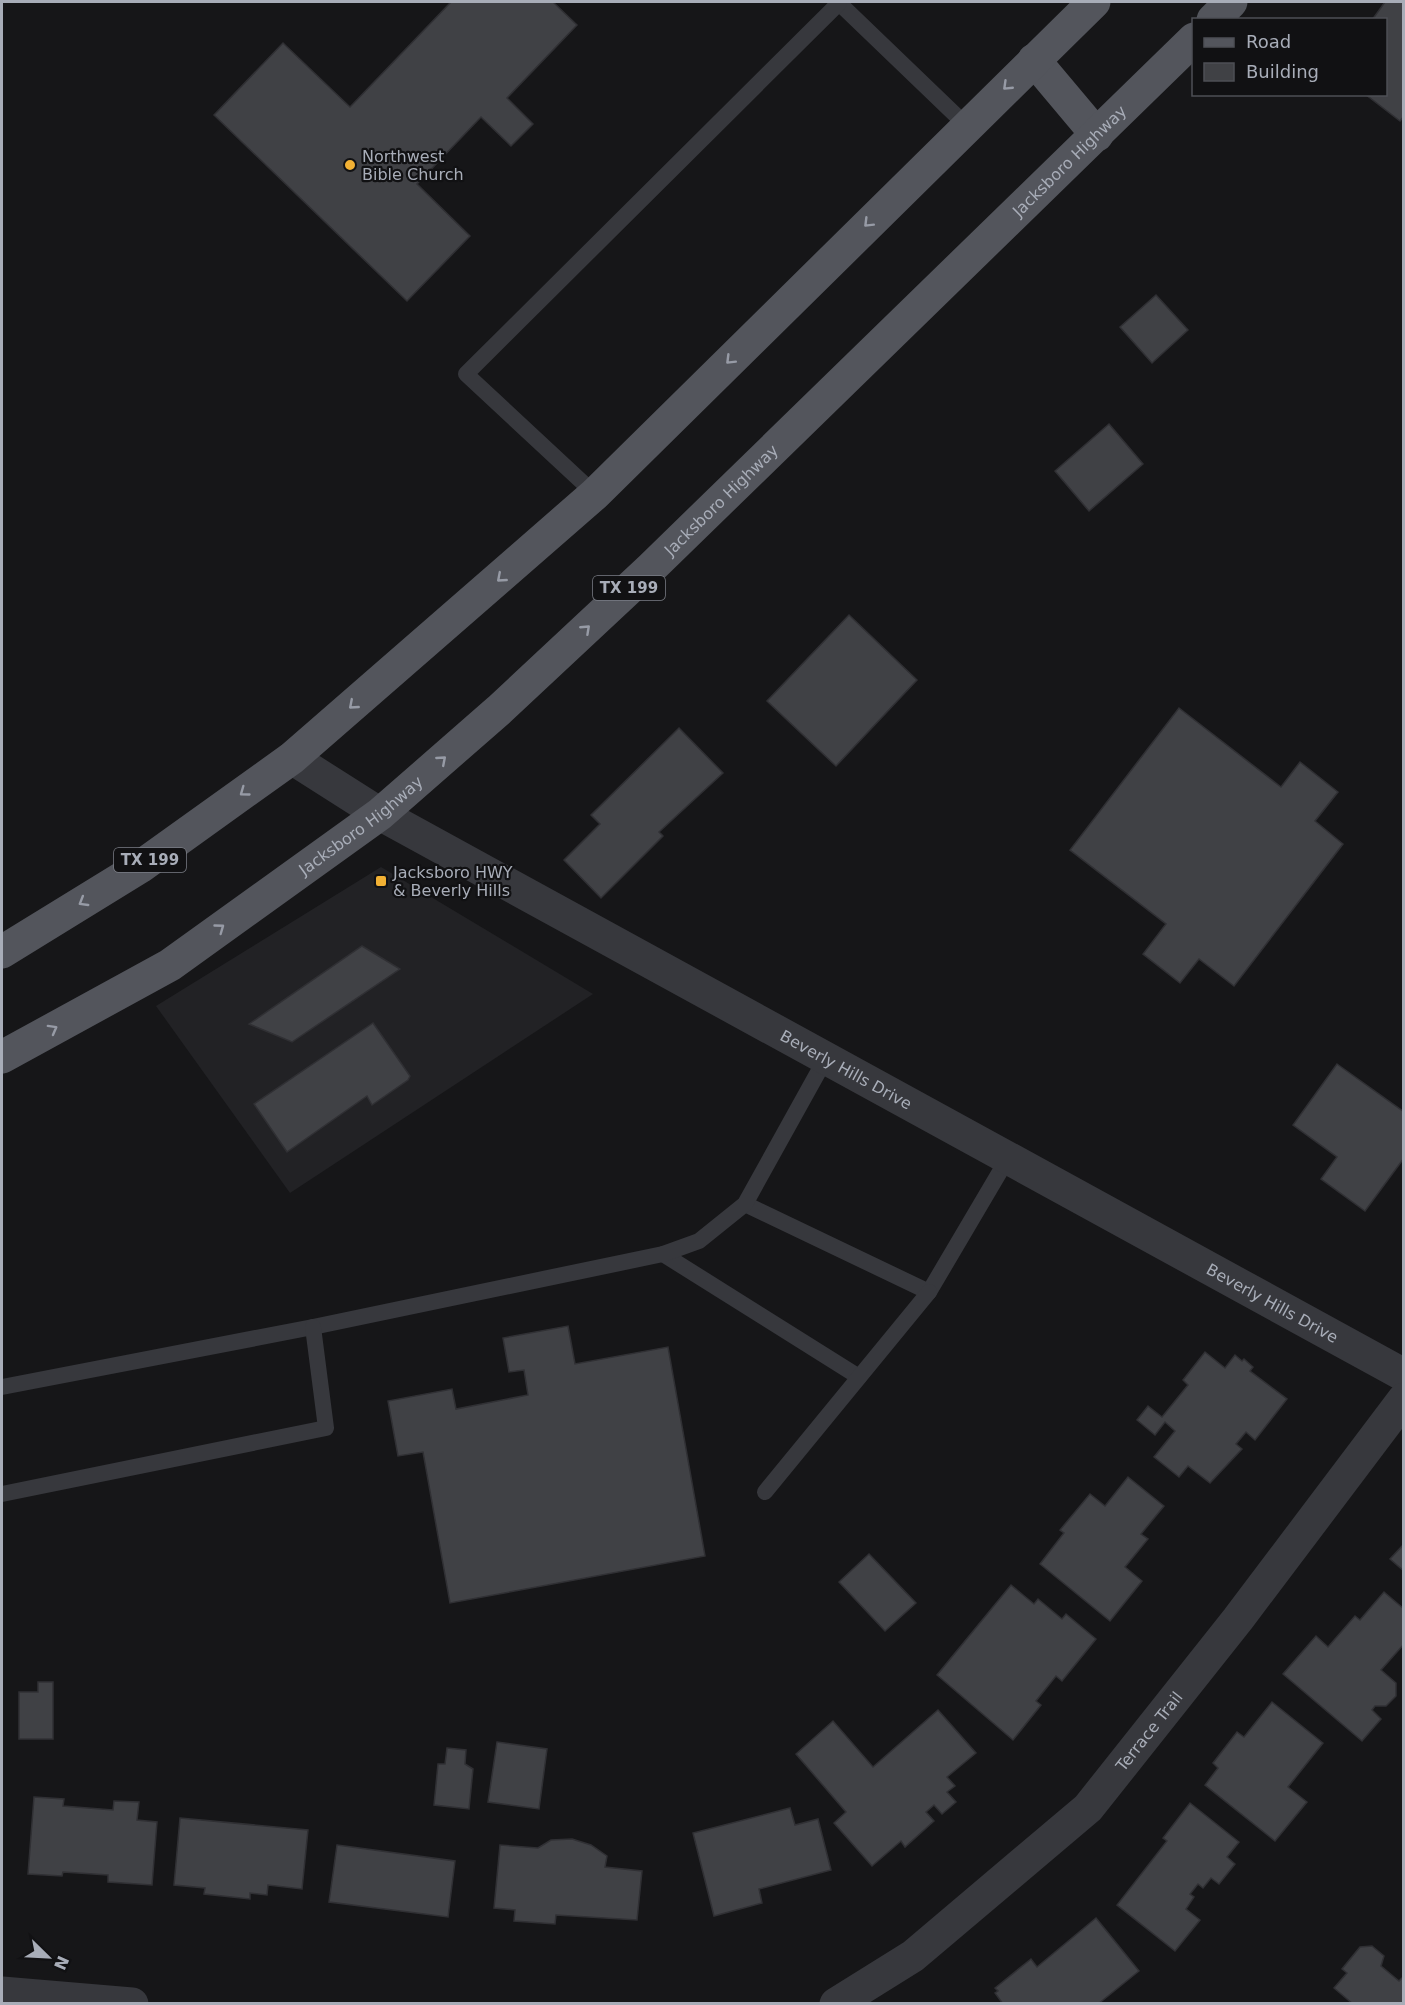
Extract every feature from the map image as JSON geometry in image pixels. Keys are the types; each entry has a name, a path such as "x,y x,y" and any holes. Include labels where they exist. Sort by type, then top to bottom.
{"main road":[{"name":"TX 199","path":"2,952 140,867 292,758 595,494 1094,2"},
{"path":"1215,18 1231,2"},
{"name":"Jacksboro Highway","path":"2,1057 170,965 380,814 499,710 651,568 1192,41"},
{"path":"1034,60 1097,135"}],"street":[{"name":"Beverly Hills Drive","path":"292,758 380,814 1404,1375"},
{"name":"Terrace Trail","path":"836,2004 913,1956 1088,1808 1238,1619 1404,1399"},
{"path":"2,1993 132,2004"}],"lane":[{"path":"595,494 466,375 838,2 967,126"},
{"path":"2,1387 313,1327 663,1254 699,1241 745,1204 826,1058"},
{"path":"765,1492 929,1292 1008,1158"},
{"path":"745,1204 929,1292"},
{"path":"663,1254 859,1377"},
{"path":"2,1494 326,1428 313,1327"}],"shaded area":[{"path":"381,867 593,994 290,1193 156,1006"}],"building":[{"name":"Northwest Bible Church","path":"451,2 553,2 577,25 507,98 533,124 511,146 481,117 417,184 470,236 407,301 214,115 283,43 350,107"},
{"path":"1385,2 1404,2 1404,116 1400,121 1368,96 1387,96 1387,18 1373,18"},
{"path":"1156,295 1188,330 1152,363 1120,327"},
{"path":"1109,424 1143,464 1089,511 1055,471"},
{"path":"849,615 917,680 836,766 767,701"},
{"path":"1179,708 1281,787 1300,762 1338,792 1315,821 1343,844 1234,986 1199,959 1180,983 1143,954 1166,924 1070,850"},
{"path":"679,728 723,773 659,832 663,836 601,898 564,860 600,824 591,815"},
{"path":"362,946 400,969 292,1042 249,1024"},
{"path":"373,1023 410,1076 408,1080 372,1105 367,1096 287,1152 254,1104"},
{"path":"1337,1064 1404,1112 1404,1158 1365,1211 1321,1179 1337,1157 1293,1125"},
{"path":"568,1326 575,1364 668,1347 705,1556 450,1603 423,1452 398,1456 388,1401 452,1389 456,1409 528,1395 524,1370 509,1372 503,1338"},
{"path":"1205,1352 1225,1368 1235,1355 1242,1361 1244,1359 1253,1367 1250,1371 1287,1399 1255,1440 1246,1432 1236,1444 1242,1449 1210,1483 1188,1466 1179,1477 1154,1457 1175,1431 1165,1422 1155,1435 1137,1420 1148,1406 1162,1417 1188,1385 1183,1380"},
{"path":"1128,1477 1164,1506 1141,1534 1148,1539 1125,1567 1142,1581 1110,1621 1040,1564 1064,1533 1060,1530 1090,1494 1105,1506"},
{"path":"1404,1544 1404,1571 1390,1559"},
{"path":"869,1554 916,1603 885,1631 839,1582"},
{"path":"1011,1585 1034,1604 1038,1599 1062,1619 1066,1614 1096,1639 1062,1681 1056,1676 1036,1701 1041,1705 1013,1740 937,1675"},
{"path":"1384,1592 1404,1609 1404,1644 1381,1670 1396,1683 1396,1696 1386,1706 1375,1706 1372,1710 1381,1719 1362,1741 1283,1674 1316,1636 1328,1647 1355,1616 1360,1620"},
{"path":"38,1682 53,1682 53,1739 19,1739 19,1692 38,1692"},
{"path":"1272,1702 1323,1743 1288,1787 1307,1802 1275,1841 1205,1785 1218,1768 1213,1763 1237,1732 1244,1737"},
{"path":"938,1710 976,1753 947,1777 955,1786 947,1792 956,1802 942,1814 934,1805 926,1812 934,1821 905,1847 901,1841 872,1866 834,1823 846,1812 796,1754 833,1721 873,1767"},
{"path":"497,1742 547,1749 539,1809 488,1802"},
{"path":"447,1748 466,1750 465,1764 473,1769 469,1809 434,1805 438,1764 445,1764"},
{"path":"34,1797 64,1799 63,1806 113,1810 114,1801 139,1802 137,1820 157,1822 152,1885 108,1882 108,1875 63,1872 62,1876 28,1874"},
{"path":"1190,1803 1239,1842 1227,1857 1235,1864 1219,1884 1211,1878 1203,1888 1198,1884 1190,1894 1194,1897 1186,1909 1200,1920 1175,1951 1117,1905 1167,1841 1163,1838"},
{"path":"790,1808 795,1825 818,1819 831,1870 759,1889 762,1903 714,1916 693,1833"},
{"path":"180,1818 308,1830 302,1889 268,1885 267,1895 250,1893 250,1899 204,1894 205,1888 174,1885"},
{"path":"572,1839 591,1845 607,1856 605,1867 642,1871 637,1920 556,1915 555,1924 514,1921 515,1910 494,1908 500,1845 538,1848 551,1840"},
{"path":"337,1845 455,1861 448,1917 329,1902"},
{"path":"1096,1918 1139,1971 1098,2004 1003,2004 995,1993 998,1991 995,1988 1031,1959 1037,1967"},
{"path":"1372,1946 1384,1956 1381,1966 1399,1981 1404,1976 1404,2004 1353,2004 1334,1988 1347,1973 1342,1969 1360,1947"}],"place":[{"name":"Northwest Bible Church","path":"350,165"},
{"name":"Jacksboro HWY & Beverly Hills","path":"381,881"}]}
